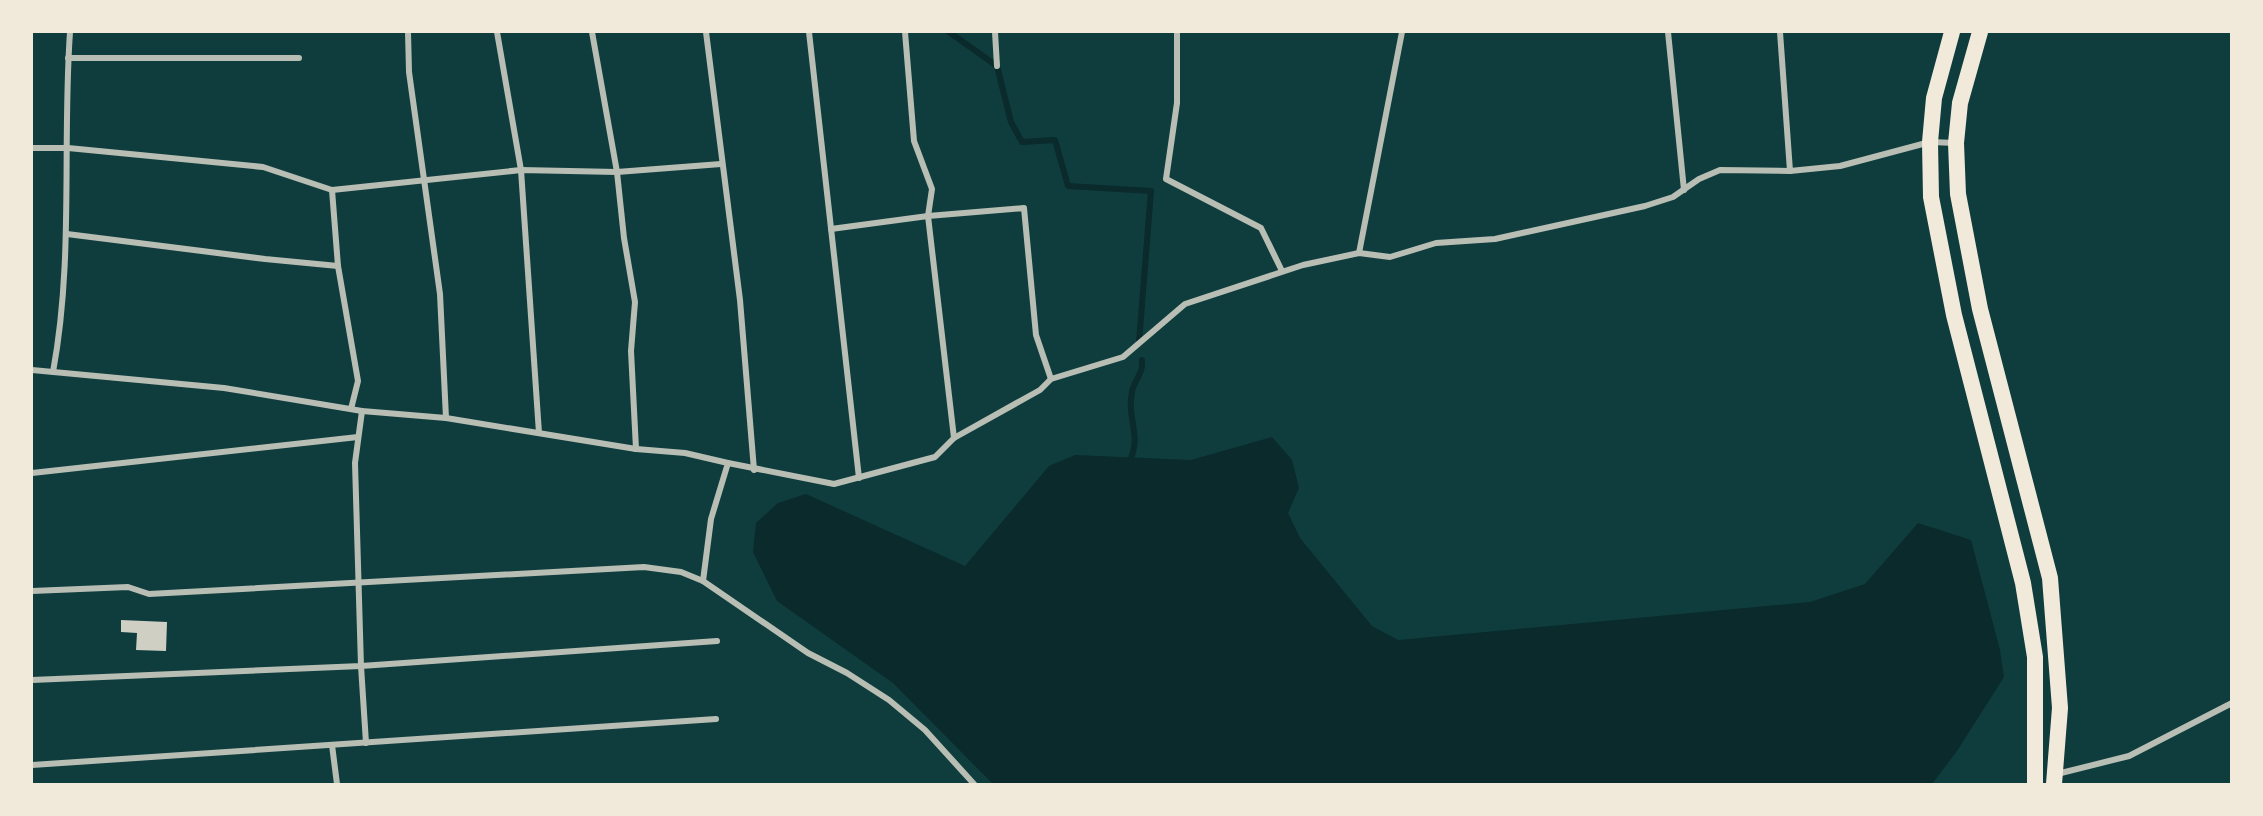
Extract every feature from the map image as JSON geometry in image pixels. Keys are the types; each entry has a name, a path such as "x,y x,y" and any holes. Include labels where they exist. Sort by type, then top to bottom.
{"highway":[{"path":"1952,32 1934,98 1930,142 1931,197 1954,315 2023,583 2035,657 2035,784"},
{"path":"1980,32 1960,103 1956,143 1958,194 1980,309 2050,578 2060,708 2056,779"}],"street":[{"path":"53,372 63,321 67,234 70,32"},
{"path":"408,32 409,72 426,180 440,294 446,418"},
{"path":"497,32 521,170 539,433"},
{"path":"592,32 617,172 624,238 635,302 631,351 636,449"},
{"path":"706,32 740,300 754,470"},
{"path":"809,32 860,478"},
{"path":"904,32 914,141 932,189 928,216 954,438"},
{"path":"995,32 997,66"},
{"path":"1177,32 1177,103 1167,179 1261,228 1282,271"},
{"path":"1359,253 1402,32"},
{"path":"1668,32 1684,190"},
{"path":"1780,32 1790,171"},
{"path":"68,58 299,58"},
{"path":"32,370 224,388 362,411 446,418 636,449 685,453 754,470 834,484 935,457 954,438 1040,390 1051,379 1123,357 1185,304 1282,271 1359,253 1390,257 1436,243 1495,239 1645,206 1673,197 1699,179 1720,170 1790,171 1840,166 1930,142 1956,143"},
{"path":"32,148 68,148 263,167 332,190 521,170 617,172 721,164"},
{"path":"332,190 338,266 358,381 351,409"},
{"path":"831,229 928,216 1024,208 1036,335 1051,379"},
{"path":"67,234 265,260 338,266"},
{"path":"362,411 355,464 361,666 366,743"},
{"path":"32,473 358,437"},
{"path":"703,581 711,519 728,463"},
{"path":"32,591 128,587 149,594 644,567 681,572 703,581 808,653 847,673 889,700 925,730 974,784"},
{"path":"32,680 361,666 717,641"},
{"path":"2056,779 2129,756 2232,703"},
{"path":"32,765 716,719"},
{"path":"332,745 336,784"}],"water":[{"path":"1272,437 1292,460 1299,488 1288,513 1300,538 1372,626 1398,640 1810,602 1865,584 1918,523 1971,540 2000,650 2004,677 1957,751 1932,784 993,784 893,683 777,601 753,552 756,523 778,503 806,494 965,566 1049,466 1075,455 1191,460"}],"building":[{"path":"121,620 167,622 166,651 136,650 137,633 121,632"}],"waterway":[{"path":"949,32 997,66 1011,122 1022,142 1055,140 1068,186 1151,191 1139,342"},
{"path":"1129,463 1135,444 1131,402 1133,388 1142,369 1142,360"}]}
